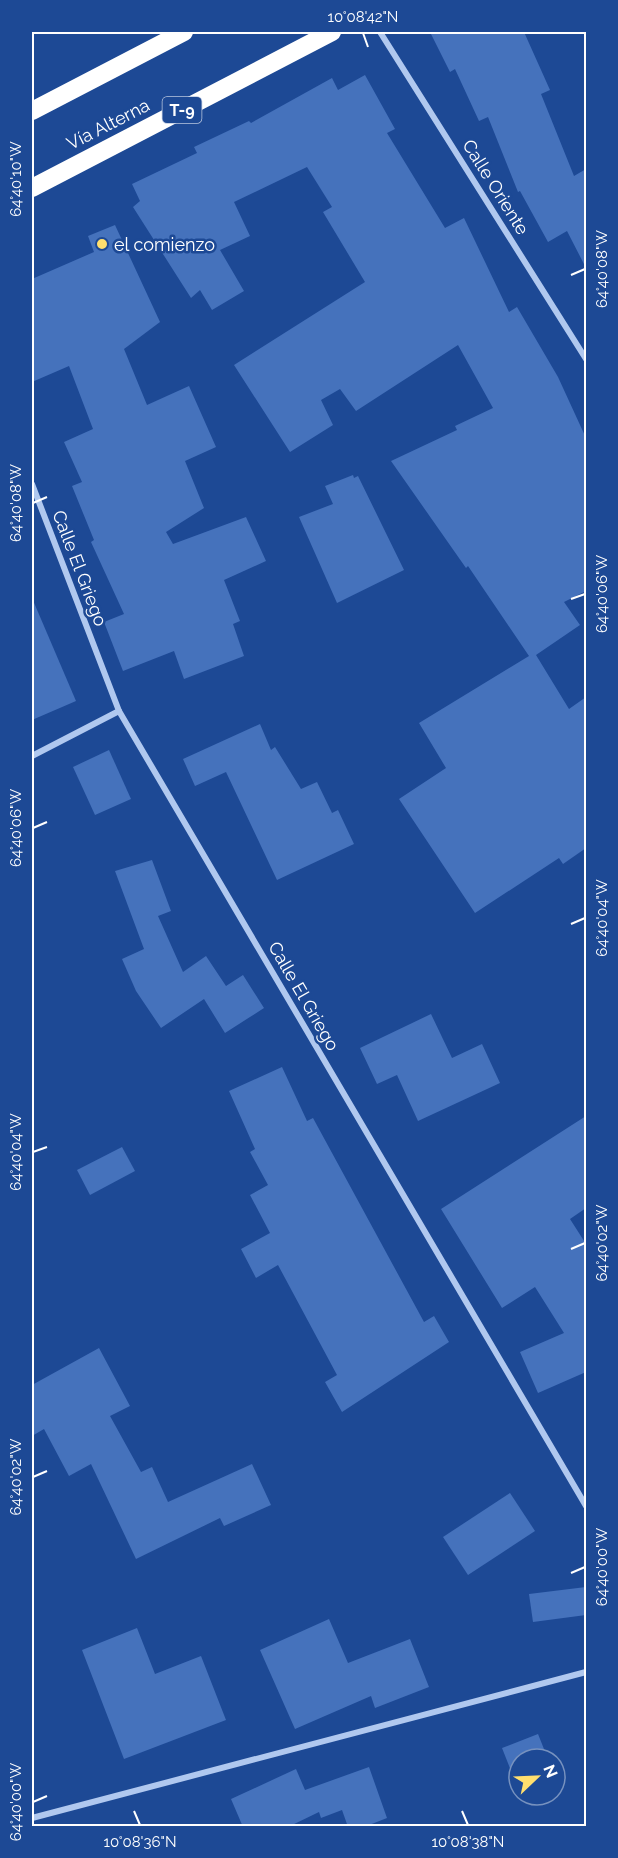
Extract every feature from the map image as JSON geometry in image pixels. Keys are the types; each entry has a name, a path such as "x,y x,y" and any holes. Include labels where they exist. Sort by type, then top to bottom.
{"highway":[{"path":"32,111 184,32"},
{"name":"Vía Alterna","path":"32,188 332,32"}],"street":[{"name":"Calle Oriente","path":"380,32 586,359"},
{"name":"Calle El Griego","path":"32,484 119,711 586,1506"},
{"path":"32,756 119,711"},
{"path":"32,1818 586,1672"}],"building":[{"path":"430,32 524,32 550,90 541,94 574,176 586,169 586,268 567,231 548,242 520,191 518,192 488,117 479,121 455,69 450,72"},
{"path":"365,75 395,129 387,133 445,228 464,218 509,312 517,307 558,377 586,438 586,591 564,602 580,625 536,655 569,709 586,697 586,848 563,864 559,858 475,913 399,799 446,768 419,723 529,656 468,566 466,568 391,461 457,430 455,426 493,408 458,345 356,411 340,389 321,400 333,425 290,452 234,365 365,282 323,212 332,207 307,167 234,202 250,236 220,250 244,291 212,310 200,290 191,298 133,207 140,201 132,184 197,153 194,147 249,121 251,123 332,78 338,90"},
{"path":"115,225 160,322 124,349 147,405 189,386 216,447 185,461 204,508 166,532 173,544 246,517 266,561 224,580 240,621 233,624 244,656 184,679 174,651 123,671 104,622 124,614 91,542 94,540 72,486 82,482 64,442 93,429 69,366 32,382 32,279 94,252 88,236"},
{"path":"353,475 354,478 358,476 404,570 337,603 299,517 333,504 325,486"},
{"path":"32,598 76,701 32,720"},
{"path":"260,724 271,750 275,747 301,789 317,782 332,813 338,810 354,844 277,880 226,772 195,786 183,759"},
{"path":"109,750 131,799 95,815 73,767"},
{"path":"152,860 171,911 158,916 183,972 206,956 226,986 243,975 264,1008 225,1033 204,999 161,1028 136,991 122,959 144,949 115,871"},
{"path":"431,1014 452,1058 482,1044 500,1083 418,1121 397,1075 377,1084 360,1048"},
{"path":"282,1067 307,1121 313,1118 424,1322 434,1316 449,1342 342,1412 325,1382 337,1375 278,1265 256,1278 241,1249 270,1233 250,1195 268,1185 250,1152 255,1149 229,1091"},
{"path":"586,1116 586,1208 570,1219 586,1244 586,1372 538,1393 520,1352 564,1333 535,1287 502,1308 441,1209"},
{"path":"122,1147 135,1171 90,1195 77,1170"},
{"path":"99,1348 130,1406 110,1416 141,1472 152,1467 168,1502 252,1464 271,1505 224,1526 220,1518 136,1559 91,1464 69,1476 44,1429 32,1436 32,1385"},
{"path":"510,1493 535,1531 468,1575 443,1537"},
{"path":"586,1587 586,1615 533,1622 529,1594"},
{"path":"329,1619 348,1663 410,1639 429,1687 375,1708 371,1696 295,1729 260,1650"},
{"path":"137,1628 155,1674 201,1656 226,1720 124,1759 82,1650"},
{"path":"538,1734 543,1747 507,1747 507,1761 502,1748"},
{"path":"369,1767 387,1818 364,1827 348,1827 342,1810 321,1818 319,1812 288,1827 243,1827 231,1799 296,1769 305,1790"}],"place":[{"name":"el comienzo","path":"102,244"}]}
